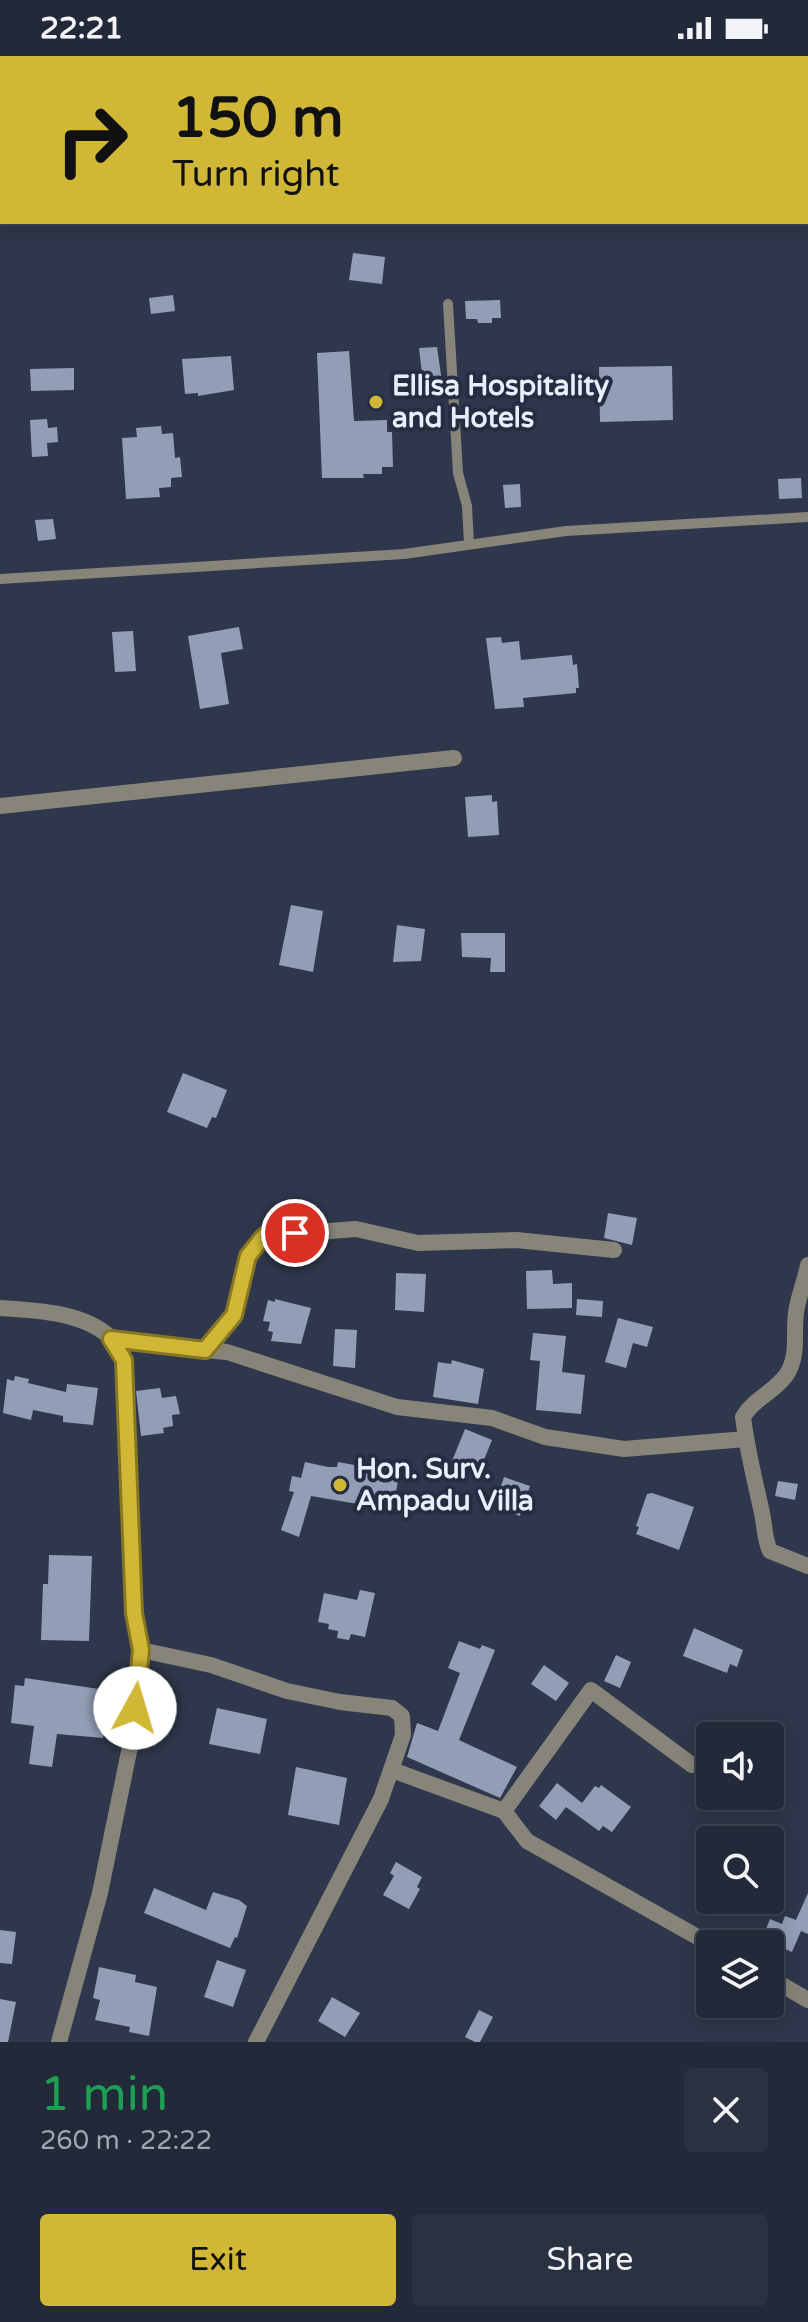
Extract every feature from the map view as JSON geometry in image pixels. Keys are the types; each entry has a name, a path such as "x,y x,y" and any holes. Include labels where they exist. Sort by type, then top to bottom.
{"street":[{"path":"0,806 454,758"},
{"path":"205,1350 234,1315 248,1256 264,1236 356,1229 418,1243 516,1240 614,1250"},
{"path":"808,1265 796,1311 793,1364 784,1378 749,1407 743,1417 763,1516 764,1539 770,1551 808,1566"},
{"path":"0,1308 60,1315 90,1325 111,1339 124,1360 134,1613 141,1650 132,1737 100,1893 59,2042"},
{"path":"111,1339 227,1352 397,1407 492,1418 561,1440 624,1449 746,1439"},
{"path":"141,1650 211,1665 287,1691 392,1708 402,1716 403,1735 381,1799 256,2042"},
{"path":"504,1811 591,1690 692,1765"},
{"path":"392,1770 504,1811 527,1841 696,1936"},
{"path":"784,1986 808,2000"}],"lane":[{"path":"448,304 458,473 467,506 469,544"},
{"path":"0,579 404,554 609,528 653,528 808,517"}],"building":[{"path":"353,253 385,257 382,284 349,280"},
{"path":"173,295 175,311 151,314 149,298"},
{"path":"500,300 501,318 492,318 492,323 466,319 465,301"},
{"path":"437,347 443,389 424,391 419,348"},
{"path":"349,351 354,421 387,420 387,432 392,432 393,467 382,467 382,474 363,474 364,478 322,478 317,353"},
{"path":"231,356 234,390 198,396 198,393 185,394 182,359"},
{"path":"672,366 673,420 600,422 599,367"},
{"path":"74,368 74,390 31,391 30,369"},
{"path":"47,419 48,428 57,427 58,442 47,443 48,456 32,457 30,420"},
{"path":"161,426 162,434 173,433 175,458 180,457 182,477 171,478 171,487 159,488 160,497 126,499 122,438 137,437 136,428"},
{"path":"801,478 802,498 779,499 778,479"},
{"path":"520,484 521,507 505,508 503,485"},
{"path":"53,519 56,539 38,541 35,520"},
{"path":"239,627 243,649 221,653 229,704 200,709 188,636"},
{"path":"133,631 136,671 115,672 112,632"},
{"path":"501,637 502,643 519,641 521,660 572,655 573,665 577,664 579,688 576,688 576,693 523,698 524,707 495,709 486,638"},
{"path":"492,795 492,802 497,801 499,835 468,837 465,797"},
{"path":"291,905 323,911 313,972 279,965"},
{"path":"397,925 425,929 421,961 393,962"},
{"path":"461,933 505,933 505,972 490,972 491,958 462,957"},
{"path":"183,1073 227,1090 216,1118 212,1117 207,1128 167,1112"},
{"path":"608,1213 637,1218 632,1245 604,1238"},
{"path":"552,1270 553,1284 572,1283 572,1308 527,1309 526,1271"},
{"path":"396,1273 426,1274 424,1312 395,1310"},
{"path":"275,1299 311,1308 301,1344 271,1341 273,1332 268,1331 270,1322 263,1321 268,1300 275,1302"},
{"path":"577,1299 603,1301 602,1317 576,1315"},
{"path":"618,1318 653,1327 647,1347 633,1343 626,1368 605,1362"},
{"path":"335,1329 357,1330 355,1368 333,1366"},
{"path":"533,1333 566,1336 562,1372 585,1375 581,1414 536,1410 540,1361 530,1360"},
{"path":"452,1360 484,1369 478,1404 433,1397 438,1362 451,1364"},
{"path":"15,1376 29,1379 28,1383 66,1392 67,1384 98,1388 93,1425 63,1422 63,1416 33,1410 31,1420 3,1413 7,1379 14,1381"},
{"path":"160,1388 162,1398 176,1396 180,1414 172,1415 173,1426 163,1428 164,1433 141,1436 136,1391"},
{"path":"465,1429 492,1440 479,1472 452,1461"},
{"path":"305,1462 337,1467 338,1462 360,1466 361,1462 400,1469 393,1510 311,1496 299,1537 281,1530 294,1492 289,1491 292,1476 301,1478"},
{"path":"504,1477 530,1486 520,1516 494,1507"},
{"path":"778,1481 798,1484 795,1500 775,1496"},
{"path":"647,1494 694,1507 679,1550 636,1534"},
{"path":"49,1555 92,1556 89,1641 41,1640 43,1584 48,1584"},
{"path":"360,1590 375,1593 365,1637 351,1634 349,1640 337,1638 338,1631 328,1629 329,1624 318,1622 324,1593 357,1600"},
{"path":"694,1628 743,1650 737,1667 730,1664 727,1673 683,1656"},
{"path":"459,1641 480,1649 482,1645 495,1650 459,1740 517,1767 500,1798 407,1757 417,1723 438,1731 460,1673 448,1668"},
{"path":"616,1655 631,1662 620,1688 604,1681"},
{"path":"544,1665 569,1683 556,1701 531,1684"},
{"path":"25,1678 99,1689 98,1693 107,1694 103,1738 57,1734 52,1767 29,1764 34,1726 11,1723 15,1685 24,1686"},
{"path":"217,1708 267,1719 260,1754 209,1744"},
{"path":"296,1767 347,1778 339,1825 288,1815"},
{"path":"557,1783 582,1803 595,1786 599,1788 601,1785 631,1807 612,1832 603,1826 599,1831 566,1807 556,1820 539,1806"},
{"path":"396,1862 422,1877 417,1887 420,1889 409,1909 383,1895 394,1876 390,1873"},
{"path":"154,1888 206,1910 213,1892 239,1900 247,1906 237,1938 230,1948 144,1913"},
{"path":"808,1893 808,1934 801,1931 792,1952 784,1949 784,1930 766,1930 770,1919 782,1924 785,1916 796,1920"},
{"path":"0,1930 16,1932 12,1964 0,1963"},
{"path":"217,1960 246,1970 233,2007 204,1997"},
{"path":"99,1967 136,1975 135,1982 157,1987 149,2036 129,2032 130,2027 95,2020 100,2000 93,1998"},
{"path":"332,1997 360,2013 345,2037 318,2021"},
{"path":"0,1999 16,2002 8,2042 0,2042"},
{"path":"479,2010 493,2017 480,2042 475,2042 465,2037"}],"place":[{"name":"Ellisa Hospitality and Hotels","path":"376,402"},
{"name":"Hon. Surv. Ampadu Villa","path":"340,1485"}],"route":[{"path":"135,1708 141,1650 134,1613 124,1360 111,1339 205,1350 234,1315 248,1256 264,1236 295,1233"}]}
